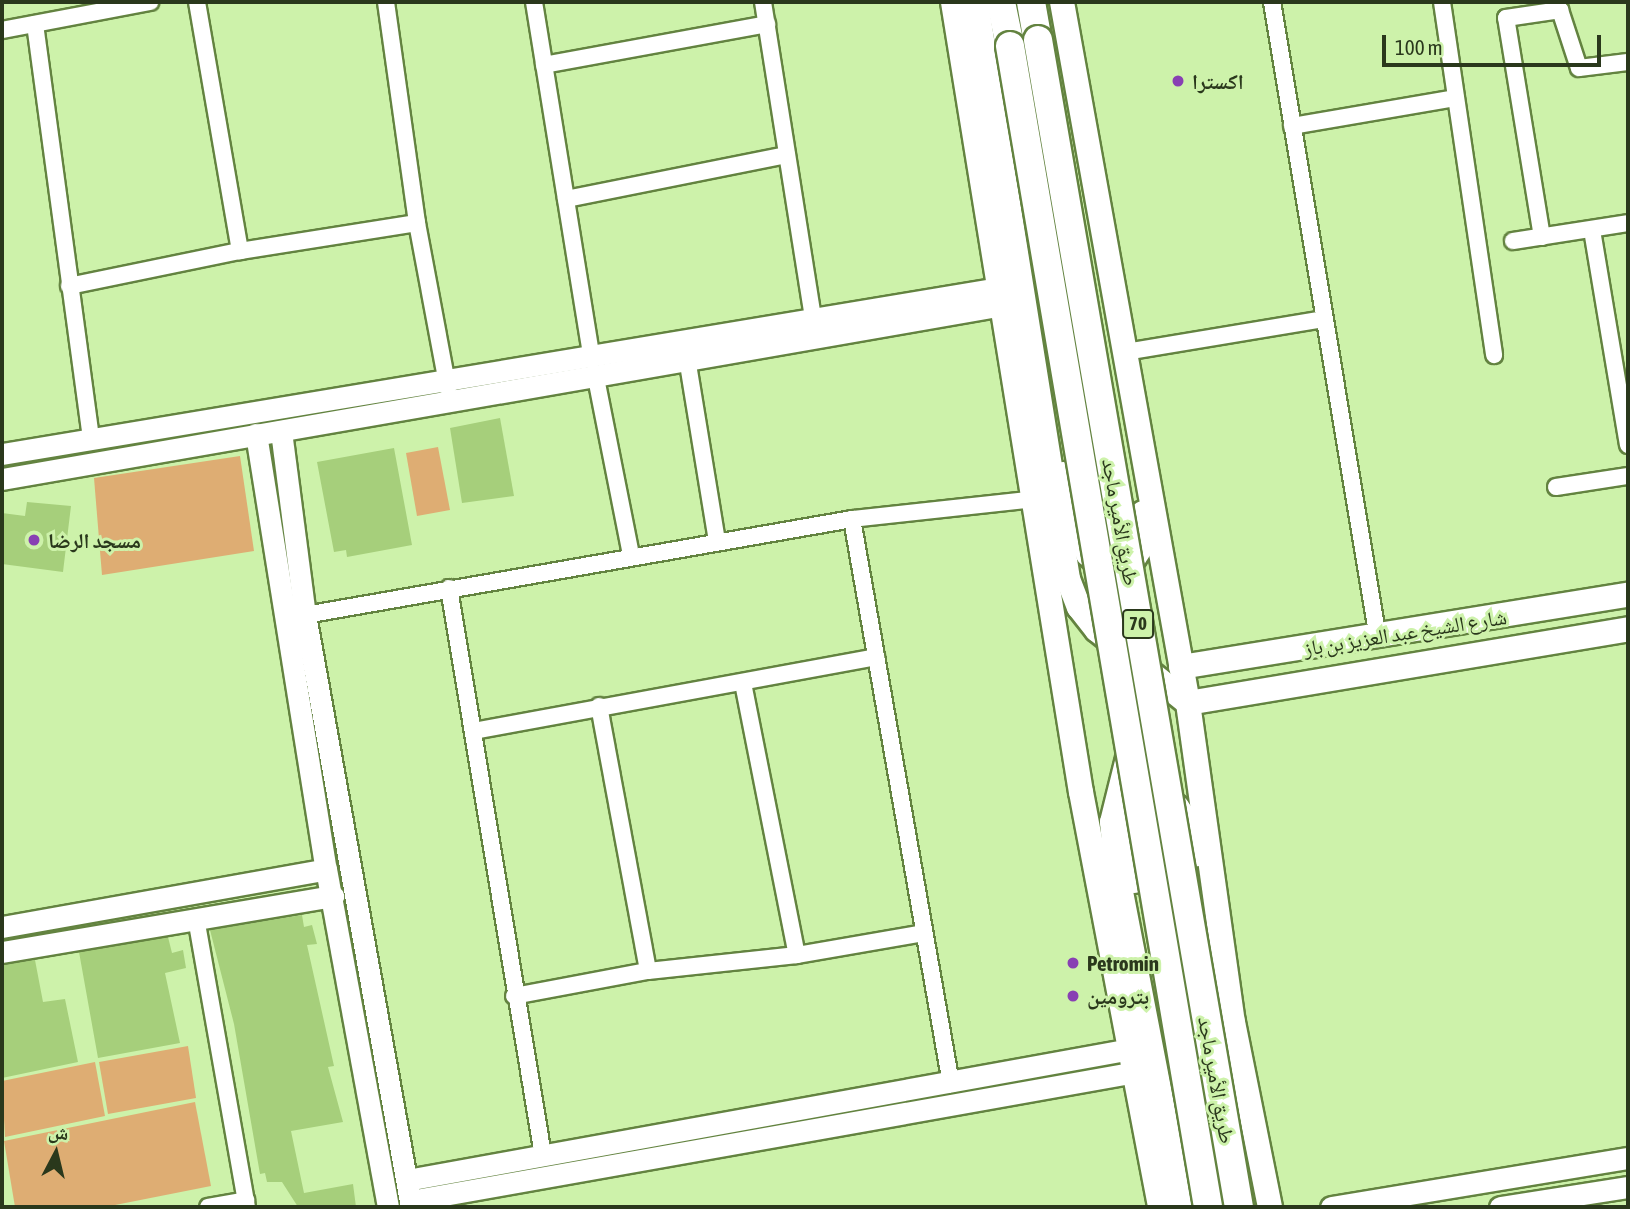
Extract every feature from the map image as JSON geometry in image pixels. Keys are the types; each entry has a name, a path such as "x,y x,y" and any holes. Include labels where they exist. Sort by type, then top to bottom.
{"highway":[{"name":"طريق الأمير ماجد","path":"1002,2 1208,1207"},
{"name":"طريق الأمير ماجد","path":"1031,2 1239,1207"}],"main road":[{"path":"953,2 1036,499 1081,792 1114,951 1160,1207"},
{"path":"970,2 992,116"},
{"path":"976,2 992,116 1068,579 1079,607 1097,631 1173,675"},
{"path":"1054,2 1074,82"},
{"path":"1062,2 1074,82 1126,361 1173,675 1188,703 1233,1022"},
{"path":"1036,387 1088,554 1103,568 1119,571 1134,558 1145,531 1126,361"},
{"name":"شارع الشيخ عبد العزيز بن باز","path":"1173,675 1628,595"},
{"name":"شارع الشيخ عبد العزيز بن باز","path":"1188,703 1628,629"},
{"path":"1114,951 1101,840 1104,803 1113,764 1173,675"},
{"path":"1139,722 1112,822 1117,871 1182,1207"},
{"path":"1148,1028 1131,854 1134,827 1153,805 1177,807 1190,826 1270,1207"}],"street":[{"path":"2,30 150,2"},
{"path":"197,2 240,251"},
{"path":"386,2 417,223 448,388"},
{"path":"534,2 593,364 631,555"},
{"path":"763,2 813,317"},
{"path":"1272,2 1378,638"},
{"path":"1442,2 1494,355"},
{"path":"1542,237 1506,18 1560,10 1579,68 1628,62"},
{"path":"35,24 91,440"},
{"path":"544,65 767,24"},
{"path":"1292,127 1456,98"},
{"path":"566,199 787,155"},
{"path":"69,286 240,251 417,223"},
{"path":"1513,241 1628,223"},
{"path":"1592,230 1620,356 1628,445"},
{"path":"2,454 593,364 813,317 1000,296"},
{"path":"593,364 687,358 1000,296"},
{"path":"1126,361 1324,319"},
{"path":"687,358 717,542"},
{"path":"2,479 281,431 448,388"},
{"path":"281,431 305,615 410,1204 951,1084 1133,1060"},
{"path":"256,434 326,869 388,1207"},
{"path":"1556,487 1628,476"},
{"path":"305,615 631,555 852,519 1036,499"},
{"path":"852,519 951,1084"},
{"path":"449,588 474,731 514,996 543,1155"},
{"path":"474,731 598,706 743,683 876,657"},
{"path":"743,683 797,955"},
{"path":"598,706 648,971"},
{"path":"2,927 326,869"},
{"path":"2,953 333,896"},
{"path":"196,918 246,1204 208,1207"},
{"path":"514,996 648,971 797,955 924,933"},
{"path":"355,1016 377,1013"},
{"path":"407,1180 543,1155 743,1132 1133,1060"},
{"path":"1331,1207 1628,1158"},
{"path":"1500,1207 1628,1187"}],"shaded area":[{"path":"438,447 450,510 417,516 406,453"},
{"path":"240,456 254,551 102,575 94,478"},
{"path":"188,1046 196,1098 108,1114 99,1062"},
{"path":"95,1062 105,1116 5,1137 2,1081"},
{"path":"195,1102 211,1186 105,1207 15,1207 4,1141"}],"building":[{"path":"500,418 514,496 462,503 450,428"},
{"path":"394,448 412,545 347,557 346,550 334,552 317,462"},
{"name":"مسجد الرضا","path":"27,502 71,506 63,572 2,564 2,513 25,516"},
{"path":"302,915 304,927 312,925 317,944 307,945 334,1066 328,1067 343,1122 291,1131 304,1193 353,1184 356,1207 298,1207 282,1182 267,1182 265,1173 260,1174 234,1024 210,930"},
{"path":"168,937 172,953 183,950 186,968 165,973 180,1043 98,1058 79,952"},
{"path":"35,960 43,1002 65,999 78,1062 2,1078 2,965"}],"place":[{"name":"اكسترا","path":"1178,81"},
{"name":"مسجد الرضا","path":"34,540"},
{"name":"Petromin","path":"1073,963"},
{"name":"بترومين","path":"1073,996"}]}
